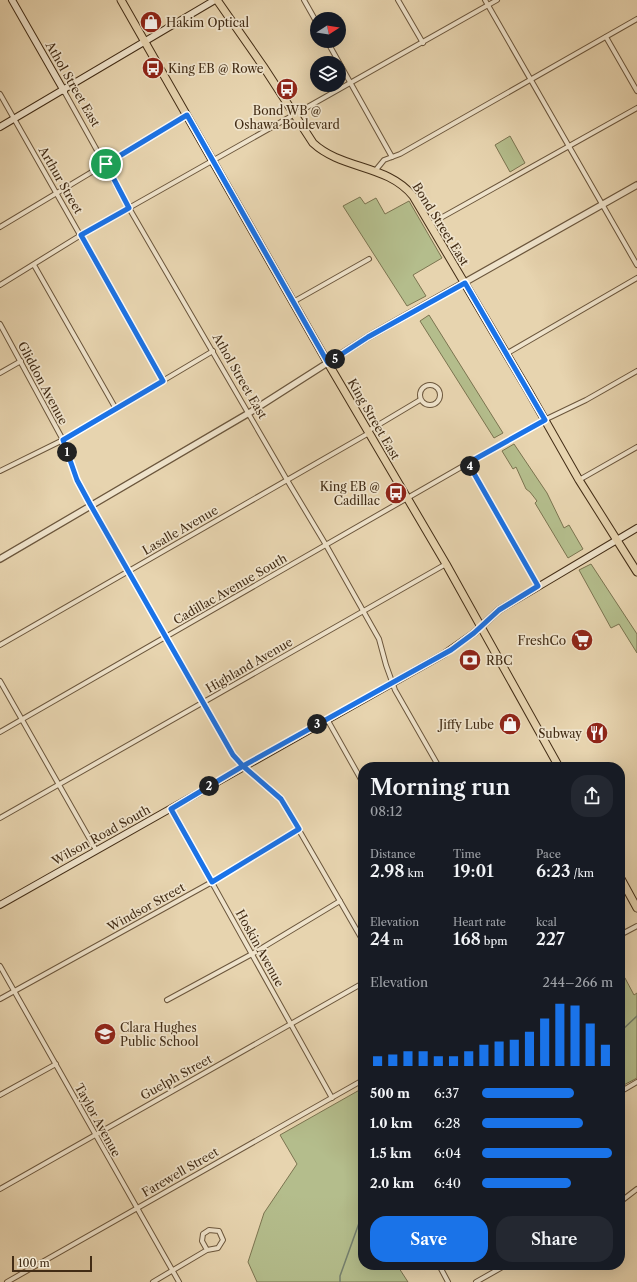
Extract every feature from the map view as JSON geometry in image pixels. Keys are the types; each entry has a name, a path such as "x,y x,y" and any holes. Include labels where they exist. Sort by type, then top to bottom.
{"main road":[{"name":"Athol Street East","path":"12,0 64,91"},
{"name":"King Street East","path":"121,0 328,363 446,564 556,762"},
{"path":"1,126 64,91 216,0"},
{"name":"Bond Street East","path":"216,0 258,59 313,143 325,153 395,179 407,189 465,283 579,480 637,572"},
{"name":"Wilson Road South","path":"0,905 171,809 327,718 451,650 481,627 499,610 637,528"},
{"path":"625,886 637,908"}],"street":[{"path":"304,0 310,12"},
{"path":"398,0 423,43"},
{"path":"485,0 637,265"},
{"path":"0,285 81,235 213,160 295,116 497,0"},
{"path":"375,171 384,160 392,157 529,79 637,20"},
{"path":"606,37 637,91"},
{"path":"331,48 392,157"},
{"name":"Athol Street East","path":"64,91 106,164 129,208 364,612 381,645 392,682 436,762"},
{"name":"Arthur Street","path":"0,94 163,381"},
{"path":"430,224 637,108"},
{"path":"0,227 187,115"},
{"path":"0,559 90,504 249,413 368,337 637,185"},
{"path":"293,302 369,259"},
{"path":"34,265 116,409"},
{"path":"505,354 637,278"},
{"name":"Gliddon Avenue","path":"0,324 63,440 77,480 127,572 233,755 243,766 281,799 358,932"},
{"path":"0,471 63,440 213,352"},
{"path":"0,373 21,361"},
{"name":"Cadillac Avenue South","path":"0,732 468,463 637,371"},
{"path":"433,385 439,390 440,396 436,404 429,405 420,400 420,394 424,387 433,385"},
{"name":"Lasalle Avenue","path":"0,645 287,480 420,400"},
{"path":"579,480 637,448"},
{"path":"468,463 538,586"},
{"name":"Highland Avenue","path":"0,818 446,564"},
{"path":"0,681 96,850"},
{"path":"327,718 358,774"},
{"name":"Hoskin Avenue","path":"171,809 332,1098"},
{"name":"Windsor Street","path":"0,999 212,882 299,829"},
{"path":"167,1000 252,954 340,901"},
{"path":"625,932 637,926"},
{"name":"Taylor Avenue","path":"0,966 136,1209 179,1282"},
{"name":"Guelph Street","path":"0,1189 94,1134 358,986"},
{"path":"0,1095 56,1064"},
{"path":"625,1089 637,1082"},
{"name":"Farewell Street","path":"7,1282 358,1083"},
{"path":"625,1198 637,1189"},
{"path":"153,1282 207,1250 215,1249 220,1246 223,1240 219,1231 209,1230 203,1234 202,1241 207,1250"},
{"path":"442,1270 448,1282"},
{"path":"476,1282 497,1270"}],"green space":[{"path":"510,136 525,163 510,172 495,145"},
{"path":"360,197 365,204 376,198 385,214 409,201 442,258 413,275 426,296 407,306 343,206"},
{"path":"429,315 503,433 494,438 420,321"},
{"path":"514,444 547,493 564,528 569,525 583,549 568,558 535,503 537,501 526,489 516,467 513,469 502,451"},
{"path":"591,564 637,634 637,653 619,624 611,628 579,570"},
{"path":"625,978 634,995 637,993 637,1078 625,1084"},
{"path":"358,1091 358,1270 400,1270 408,1282 257,1282 248,1262 264,1213 297,1164 280,1135"}],"waterway":[{"path":"625,1027 637,1016"},
{"path":"340,1282 340,1276 358,1226"}],"place":[{"name":"Hakim Optical","path":"151,22"},
{"name":"King EB @ Rowe","path":"153,68"},
{"name":"Bond WB @ Oshawa Boulevard","path":"287,89"},
{"name":"King EB @ Cadillac","path":"396,493"},
{"name":"FreshCo","path":"582,640"},
{"name":"RBC","path":"470,660"},
{"name":"Jiffy Lube","path":"510,724"},
{"name":"Subway","path":"597,733"},
{"name":"Clara Hughes Public School","path":"105,1034"}],"route":[{"path":"106,164 129,208 81,235 163,381 63,440 77,480 127,572 233,755 243,766 171,809 212,882 299,829 281,799 243,766 451,650 474,633 499,610 538,586 468,463 538,422 545,420 505,354 465,283 368,337 328,363 187,115 106,164"}]}
